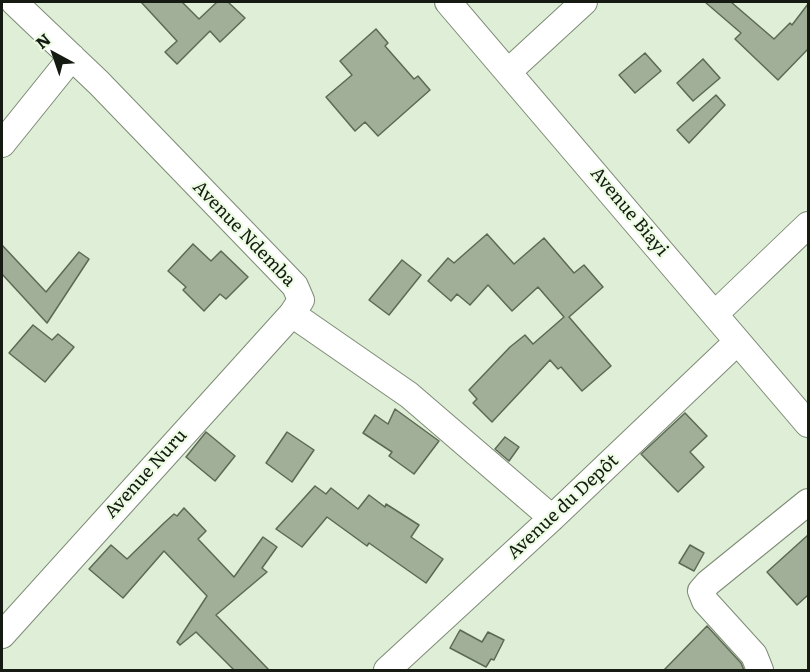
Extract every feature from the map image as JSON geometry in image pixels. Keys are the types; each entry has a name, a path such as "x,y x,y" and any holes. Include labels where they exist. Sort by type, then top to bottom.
{"street":[{"name":"Avenue Ndemba","path":"14,2 99,83 295,286 301,300 292,314 409,394 552,518"},
{"name":"Avenue Biayi","path":"448,2 808,424"},
{"path":"508,71 584,2"},
{"path":"2,144 72,57"},
{"path":"715,314 808,225"},
{"name":"Avenue Nuru","path":"2,635 292,314"},
{"name":"Avenue du Depôt","path":"387,670 552,518 737,342"},
{"path":"760,670 753,655 705,601 701,591 808,502"}],"building":[{"path":"141,2 182,2 199,19 217,2 228,2 245,18 220,42 210,31 177,64 165,52 177,41"},
{"path":"705,2 731,2 774,39 790,23 792,25 808,4 808,49 778,80 735,39 741,33"},
{"path":"376,29 388,43 385,46 414,79 418,76 430,90 378,136 365,122 355,131 326,97 352,75 340,61"},
{"path":"645,53 661,71 635,93 619,75"},
{"path":"703,59 720,78 693,101 677,83"},
{"path":"716,95 725,105 689,143 677,130"},
{"path":"487,234 514,264 544,238 574,273 584,265 603,287 569,317 611,366 582,391 561,367 558,369 550,360 492,422 473,403 477,399 469,390 510,347 525,335 533,344 564,317 538,287 512,311 488,285 470,305 457,294 451,301 428,281 448,258 454,263"},
{"path":"193,244 211,261 221,251 248,277 226,299 220,294 204,311 183,290 186,287 168,271"},
{"path":"2,245 46,292 79,252 89,259 47,323 2,274"},
{"path":"402,260 421,275 389,315 369,300"},
{"path":"33,325 52,340 58,334 74,347 45,382 9,353"},
{"path":"395,409 439,441 414,474 389,456 392,452 363,433 375,415 388,424"},
{"path":"685,413 707,436 690,452 704,467 678,492 641,454"},
{"path":"206,432 235,456 215,481 186,457"},
{"path":"287,432 314,450 292,482 266,463"},
{"path":"505,437 519,447 509,461 495,449"},
{"path":"315,486 326,494 331,488 358,509 369,495 385,507 386,504 419,525 411,537 443,559 426,583 369,543 367,546 327,517 302,547 276,529"},
{"path":"184,508 206,531 198,539 234,577 263,537 277,547 262,568 267,572 216,615 269,670 234,670 196,632 180,645 177,642 207,596 164,551 123,598 89,569 111,545 127,559 174,514 177,516"},
{"path":"808,535 808,595 797,605 767,572"},
{"path":"690,545 704,553 694,571 679,563"},
{"path":"707,626 741,663 744,670 664,670"},
{"path":"460,630 482,642 488,632 504,640 494,660 491,659 486,667 450,648"}]}
